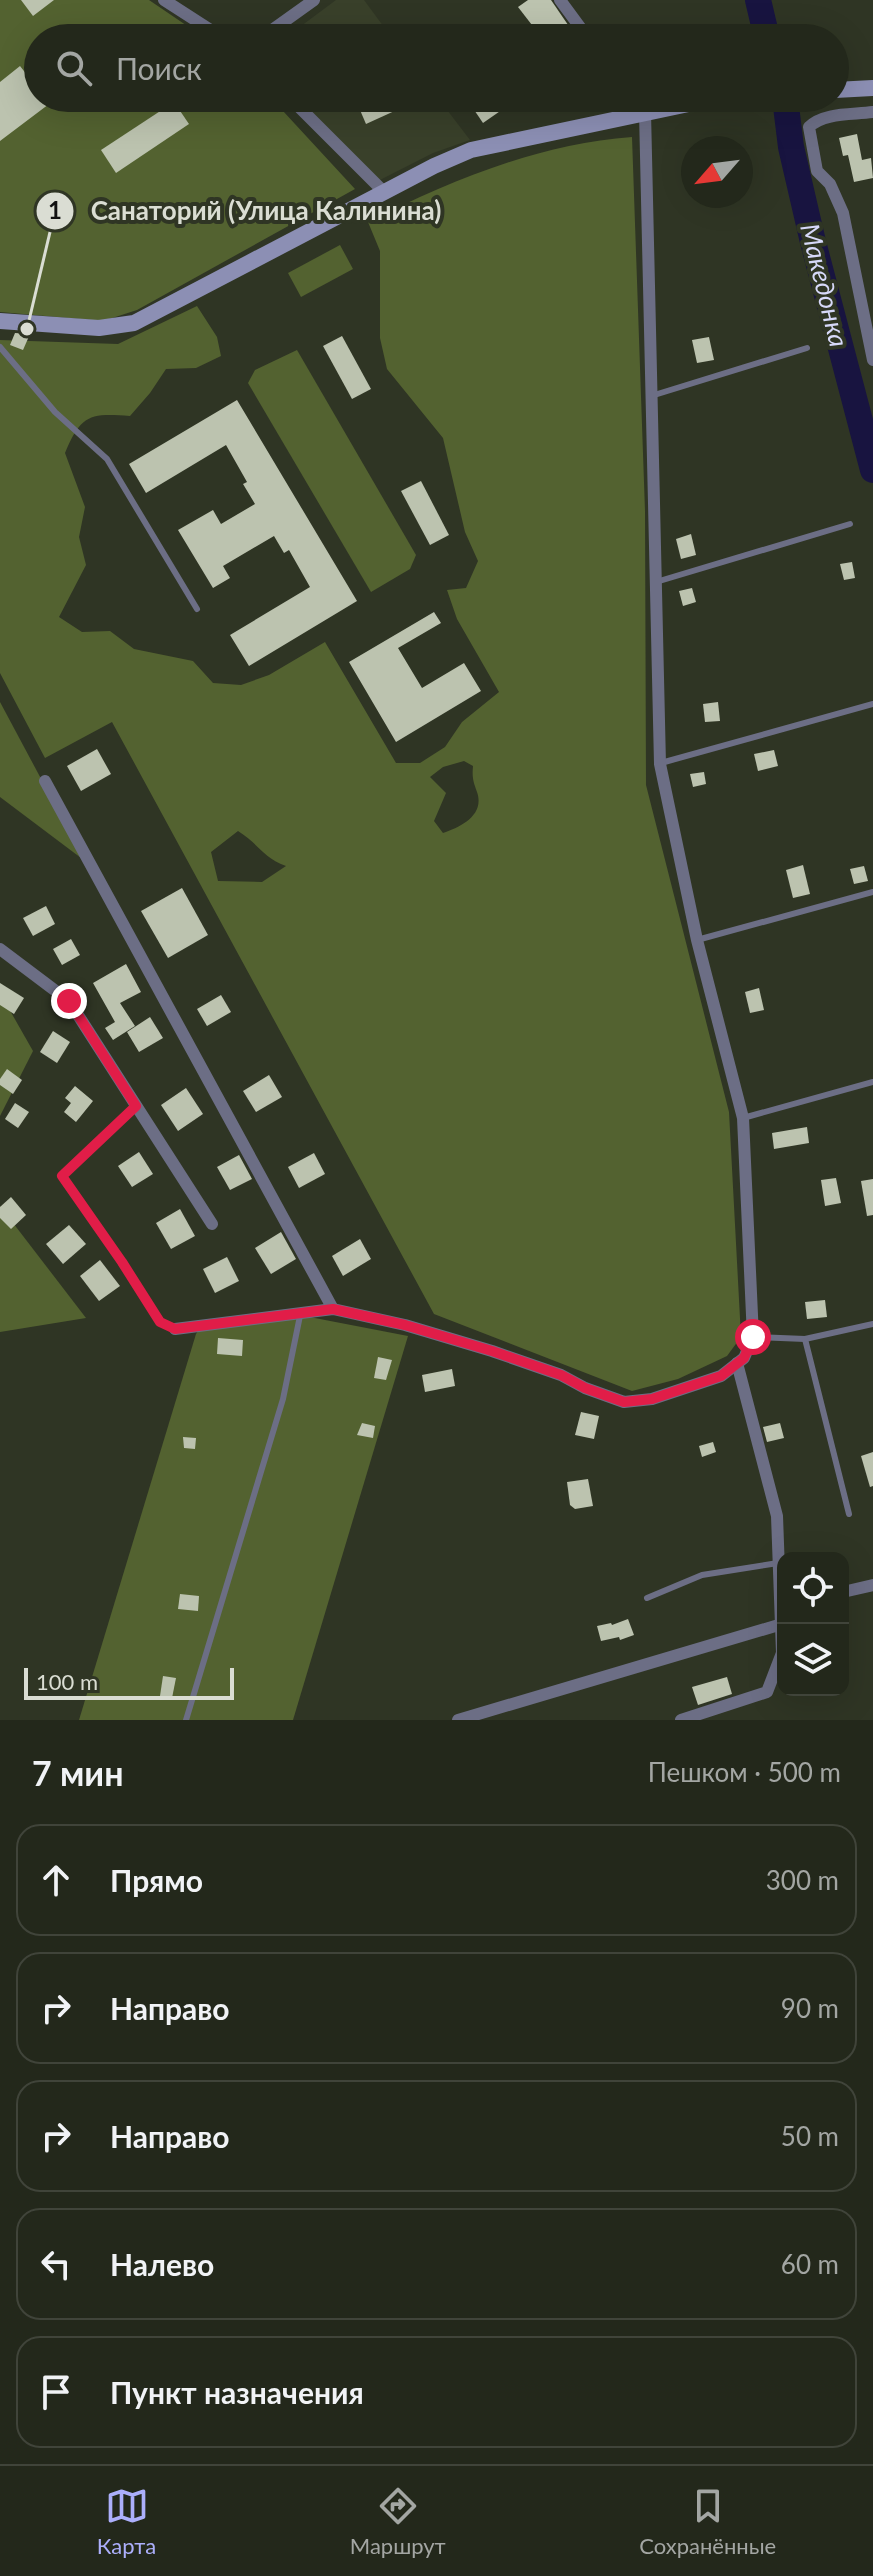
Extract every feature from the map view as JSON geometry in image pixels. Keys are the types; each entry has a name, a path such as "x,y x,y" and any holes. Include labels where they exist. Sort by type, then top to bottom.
{"main road":[{"path":"849,89 873,88"},
{"path":"0,321 99,328 134,323 471,150 645,112"}],"street":[{"path":"164,0 201,24"},
{"path":"281,24 314,0"},
{"path":"560,0 578,24"},
{"path":"304,112 384,192"},
{"path":"175,1329 333,1309 405,1325 492,1351 561,1375 585,1388 624,1402 652,1399 721,1376 744,1358 753,1337 743,1118 697,940 660,764 645,112"},
{"path":"873,112 851,113 814,122 809,127 817,171 830,184 843,213 873,360"},
{"path":"45,781 333,1309"},
{"path":"0,949 69,1001 212,1224"},
{"path":"737,1363 777,1516 779,1552"},
{"path":"849,1591 873,1585"},
{"path":"458,1720 777,1625"},
{"path":"681,1720 767,1692 777,1666"}],"lane":[{"path":"0,347 55,412 107,459 197,609"},
{"path":"651,396 807,348"},
{"path":"656,582 850,524"},
{"path":"660,764 873,704"},
{"path":"697,940 873,892"},
{"path":"743,1118 873,1082"},
{"path":"136,1106 62,1176 160,1322 175,1329"},
{"path":"186,1720 283,1399 301,1311"},
{"path":"753,1337 805,1339 873,1324"},
{"path":"805,1339 849,1514"},
{"path":"647,1598 702,1575 777,1563"}],"shaded area":[{"path":"336,0 364,0 382,24 304,24"},
{"path":"307,112 449,112 470,140 433,153 376,182"}],"green space":[{"path":"0,0 149,0 184,24 24,24 24,112 284,112 355,189 137,310 103,321 0,312"},
{"path":"632,137 645,511 646,785 729,1112 741,1337 727,1356 678,1379 632,1391 434,1314 112,722 45,758 0,673 0,340 118,344 197,306 217,337 221,356 196,368 166,369 130,416 105,415 88,419 76,431 65,453 85,507 79,537 86,565 59,617 82,632 110,631 134,649 193,661 213,683 241,685 269,675 325,642 396,763 420,763 445,747 462,722 499,692 457,619 447,590 466,588 478,561 465,532 443,438 387,369 380,338 380,251 368,222 496,166 597,141","holes":["464,761 473,766 478,807 470,819 443,833 434,821 446,793 430,777 443,767","238,831 271,859 286,866 262,882 218,881 211,852"]},
{"path":"340,245 353,269 301,297 288,273"},
{"path":"297,350 416,555 410,569 371,592 248,383 255,370"},
{"path":"0,702 85,861 0,797"},
{"path":"0,993 33,1051 0,1116"},
{"path":"0,1206 86,1318 0,1332"},
{"path":"294,1314 408,1336 293,1720 79,1720 196,1334 201,1327"}],"building":[{"path":"21,0 54,0 33,16"},
{"path":"528,0 551,0 567,24 531,24 518,7"},
{"path":"20,66 24,71 24,112 38,112 0,141 0,82"},
{"path":"159,112 181,112 189,124 116,173 101,150"},
{"path":"361,112 392,112 366,124"},
{"path":"476,112 499,112 483,123"},
{"path":"857,134 862,160 871,158 873,178 854,182 848,155 843,156 839,138"},
{"path":"15,333 30,334 23,350 10,345"},
{"path":"342,336 371,389 352,399 323,346"},
{"path":"709,337 714,360 697,363 692,340"},
{"path":"237,400 357,601 249,666 230,635 310,587 289,550 284,553 274,536 223,566 230,578 213,588 178,530 213,510 221,524 255,504 243,484 247,482 226,445 146,493 129,464"},
{"path":"421,481 449,535 430,545 401,491"},
{"path":"691,534 696,555 681,559 676,539"},
{"path":"852,562 855,578 844,580 840,564"},
{"path":"692,588 696,602 683,606 679,591"},
{"path":"434,612 441,623 398,648 422,688 464,663 481,691 396,742 349,662"},
{"path":"718,702 720,721 705,722 703,704"},
{"path":"97,749 111,774 81,791 67,766"},
{"path":"774,750 778,766 758,771 754,754"},
{"path":"704,772 706,784 693,787 690,774"},
{"path":"803,865 810,894 793,898 786,870"},
{"path":"864,866 868,881 854,884 850,869"},
{"path":"182,888 208,935 168,958 141,911"},
{"path":"46,906 55,924 33,936 23,918"},
{"path":"71,939 80,955 62,965 53,949"},
{"path":"126,964 141,992 120,1003 135,1026 113,1040 105,1028 115,1022 93,983"},
{"path":"0,983 24,998 14,1014 0,1005"},
{"path":"759,988 764,1010 750,1013 745,992"},
{"path":"221,995 231,1012 207,1026 197,1009"},
{"path":"150,1017 163,1038 139,1052 127,1032"},
{"path":"53,1031 70,1042 57,1063 40,1052"},
{"path":"7,1069 22,1080 13,1094 0,1085 0,1079"},
{"path":"269,1075 282,1097 256,1112 243,1091"},
{"path":"75,1086 93,1101 76,1122 64,1112 71,1103 65,1098"},
{"path":"186,1088 203,1114 178,1131 161,1105"},
{"path":"15,1103 29,1112 18,1128 5,1119"},
{"path":"807,1127 809,1143 774,1149 772,1133"},
{"path":"139,1152 153,1174 132,1187 118,1166"},
{"path":"314,1153 325,1174 299,1188 288,1167"},
{"path":"239,1155 252,1179 230,1190 217,1167"},
{"path":"836,1178 841,1203 825,1206 821,1180"},
{"path":"873,1179 873,1215 867,1216 861,1181"},
{"path":"11,1197 26,1215 11,1229 0,1218 0,1207"},
{"path":"180,1209 195,1236 171,1249 156,1223"},
{"path":"69,1225 86,1244 63,1264 46,1244"},
{"path":"281,1232 296,1259 271,1274 255,1248"},
{"path":"360,1239 371,1259 343,1276 332,1256"},
{"path":"227,1257 239,1281 215,1293 203,1269"},
{"path":"100,1260 120,1286 99,1301 80,1276"},
{"path":"825,1300 827,1317 807,1319 805,1302"},
{"path":"218,1338 243,1340 242,1356 217,1354"},
{"path":"378,1357 392,1360 386,1380 374,1378"},
{"path":"452,1369 455,1386 425,1392 422,1375"},
{"path":"581,1412 599,1416 594,1439 575,1435"},
{"path":"362,1423 375,1426 373,1438 357,1435"},
{"path":"780,1423 784,1438 767,1442 763,1427"},
{"path":"183,1437 196,1438 195,1449 184,1448"},
{"path":"713,1442 716,1452 702,1457 699,1446"},
{"path":"873,1452 873,1486 870,1487 861,1456"},
{"path":"588,1479 593,1506 575,1509 570,1505 567,1482"},
{"path":"180,1594 199,1596 198,1611 178,1609"},
{"path":"628,1619 634,1635 620,1640 619,1637 601,1641 597,1626"},
{"path":"163,1676 176,1678 172,1698 160,1696"},
{"path":"727,1677 732,1694 698,1705 692,1687"}],"waterway":[{"name":"Македонка","path":"758,0 764,24"},
{"name":"Македонка","path":"787,112 791,147 813,242 873,470"}],"place":[{"name":"Санаторий (Улица Калинина)","path":"27,329"}],"route":[{"path":"69,1001 136,1106 62,1176 160,1322 175,1329 333,1309 405,1325 492,1351 561,1375 605,1397 624,1402 652,1399 721,1376 744,1358 753,1337"}]}
